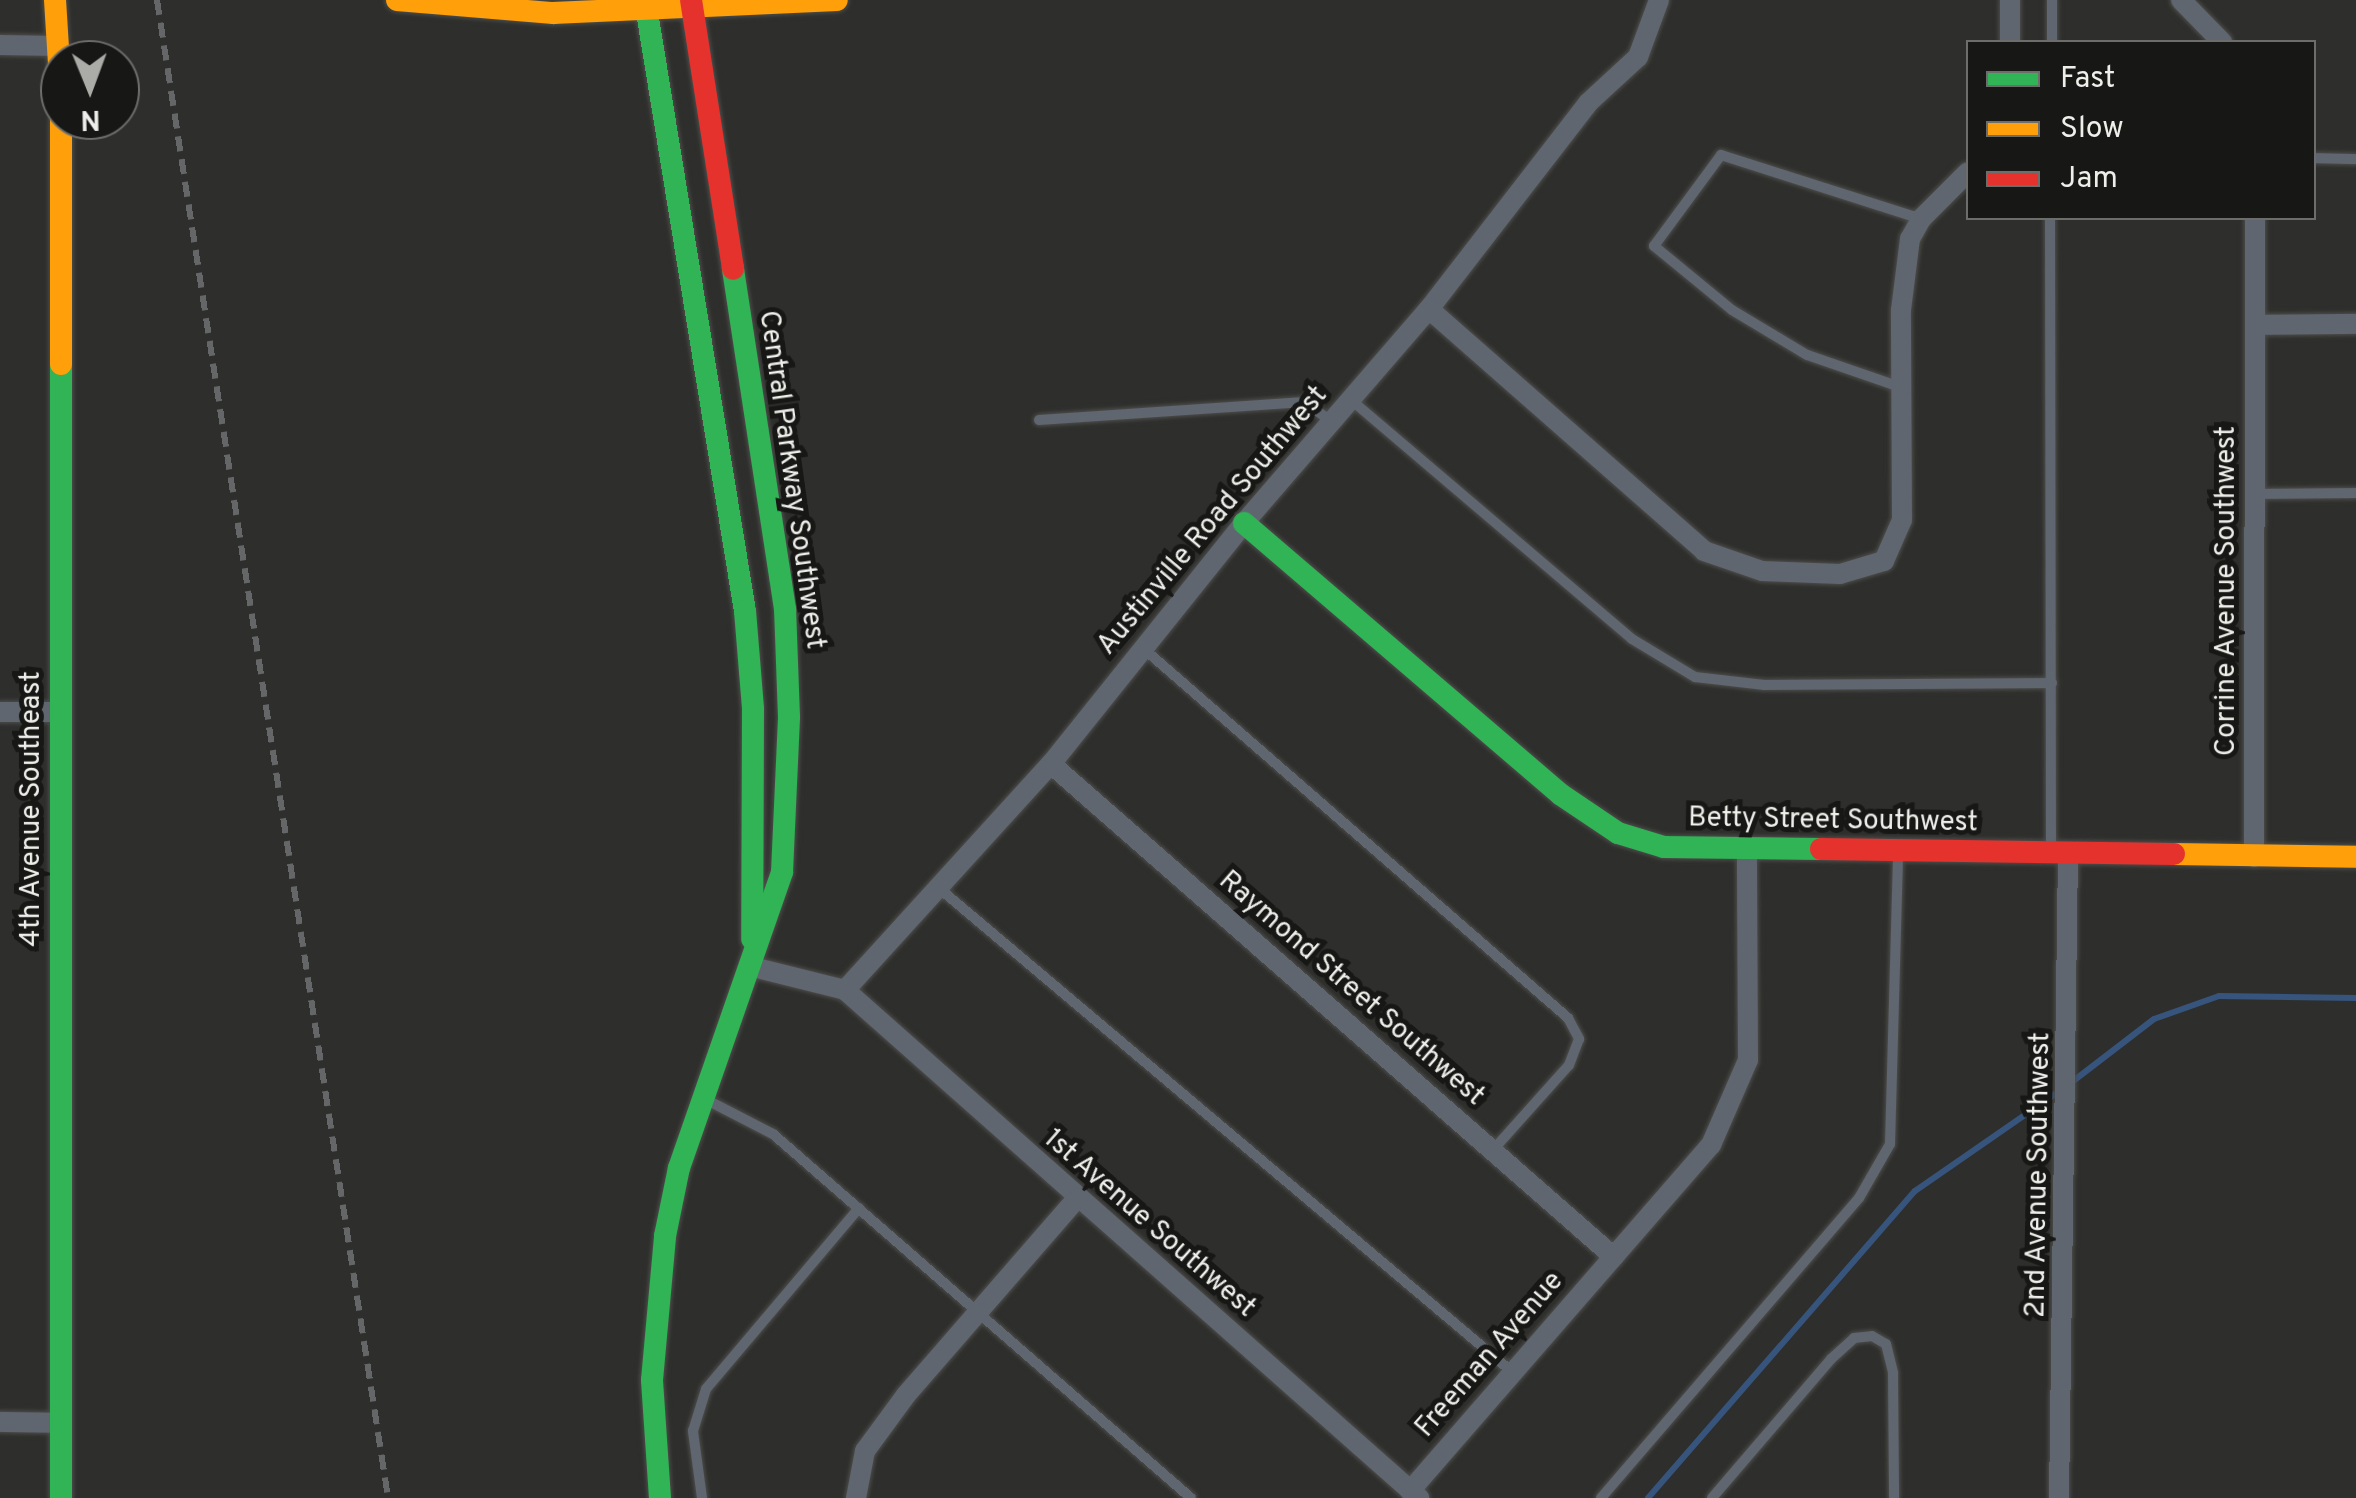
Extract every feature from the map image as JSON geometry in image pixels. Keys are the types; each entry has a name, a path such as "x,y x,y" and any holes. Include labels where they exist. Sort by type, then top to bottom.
{"street":[{"path":"55,0 58,40"},
{"path":"397,0 553,14 645,6 837,0"},
{"name":"Austinville Road Southwest","path":"845,990 1051,764 1244,523 1429,309 1588,104 1638,58 1659,0"},
{"path":"2010,0 2010,40"},
{"path":"2181,0 2220,40"},
{"name":"Central Parkway Southwest","path":"660,1498 652,1380 659,1279 678,1168 752,967 782,872 786,628 691,5"},
{"name":"Central Parkway Southwest","path":"645,6 745,612 753,709 752,967"},
{"path":"0,45 40,46"},
{"name":"4th Avenue Southeast","path":"61,1498 62,140"},
{"path":"1429,309 1704,550 1762,572 1840,574 1884,561 1902,520 1900,310 1910,239 1920,219 1966,174"},
{"name":"Corrine Avenue Southwest","path":"2254,857 2256,220"},
{"path":"2256,326 2356,324"},
{"name":"Betty Street Southwest","path":"1244,523 1560,794 1618,833 1664,847 1898,855 2356,857"},
{"path":"0,712 62,712"},
{"name":"Raymond Street Southwest","path":"1051,764 1614,1257"},
{"name":"Freeman Avenue","path":"1415,1494 1510,1370 1711,1144 1743,1083 1747,852"},
{"name":"2nd Avenue Southwest","path":"2059,1498 2060,854"},
{"path":"752,967 845,990"},
{"name":"1st Avenue Southwest","path":"845,990 1415,1494"},
{"path":"856,1498 864,1452 976,1312 1077,1198"},
{"path":"0,1422 61,1423"}],"lane":[{"path":"2052,0 2052,40"},
{"path":"1900,386 1807,354 1732,310 1654,246 1721,155 1920,219"},
{"path":"2316,158 2356,159"},
{"path":"2050,220 2052,683 2060,854"},
{"path":"1350,398 1632,638 1695,677 1765,685 2052,683"},
{"path":"1039,420 1304,402 1331,421"},
{"path":"2255,494 2356,493"},
{"path":"1144,649 1568,1018 1579,1039 1569,1065 1494,1149"},
{"path":"1601,1498 1859,1198 1890,1144 1898,855"},
{"path":"940,889 1510,1370"},
{"path":"703,1098 773,1134 1192,1498"},
{"path":"702,1498 692,1430 706,1389 858,1208"},
{"path":"1712,1498 1830,1359 1854,1338 1872,1336 1886,1344 1893,1373 1894,1498"}],"waterway":[{"path":"2068,1085 2154,1019 2219,996 2356,998"},
{"path":"1648,1498 1915,1191 2058,1092"}],"railway":[{"path":"157,0 388,1498"}],"traffic: fast":[{"path":"645,0 745,611 753,709 752,939"},
{"path":"660,1498 652,1380 665,1236 679,1168 782,872 789,717 785,609 733,269"},
{"path":"61,364 61,1498"},
{"path":"1244,523 1560,794 1618,833 1664,847 1821,849"}],"traffic: slow":[{"path":"55,0 58,40"},
{"path":"397,0 553,13 837,0"},
{"path":"61,140 61,364"},
{"path":"2174,854 2356,857"}],"traffic: jam":[{"path":"691,0 733,269"},
{"path":"1821,849 2174,854"}]}
